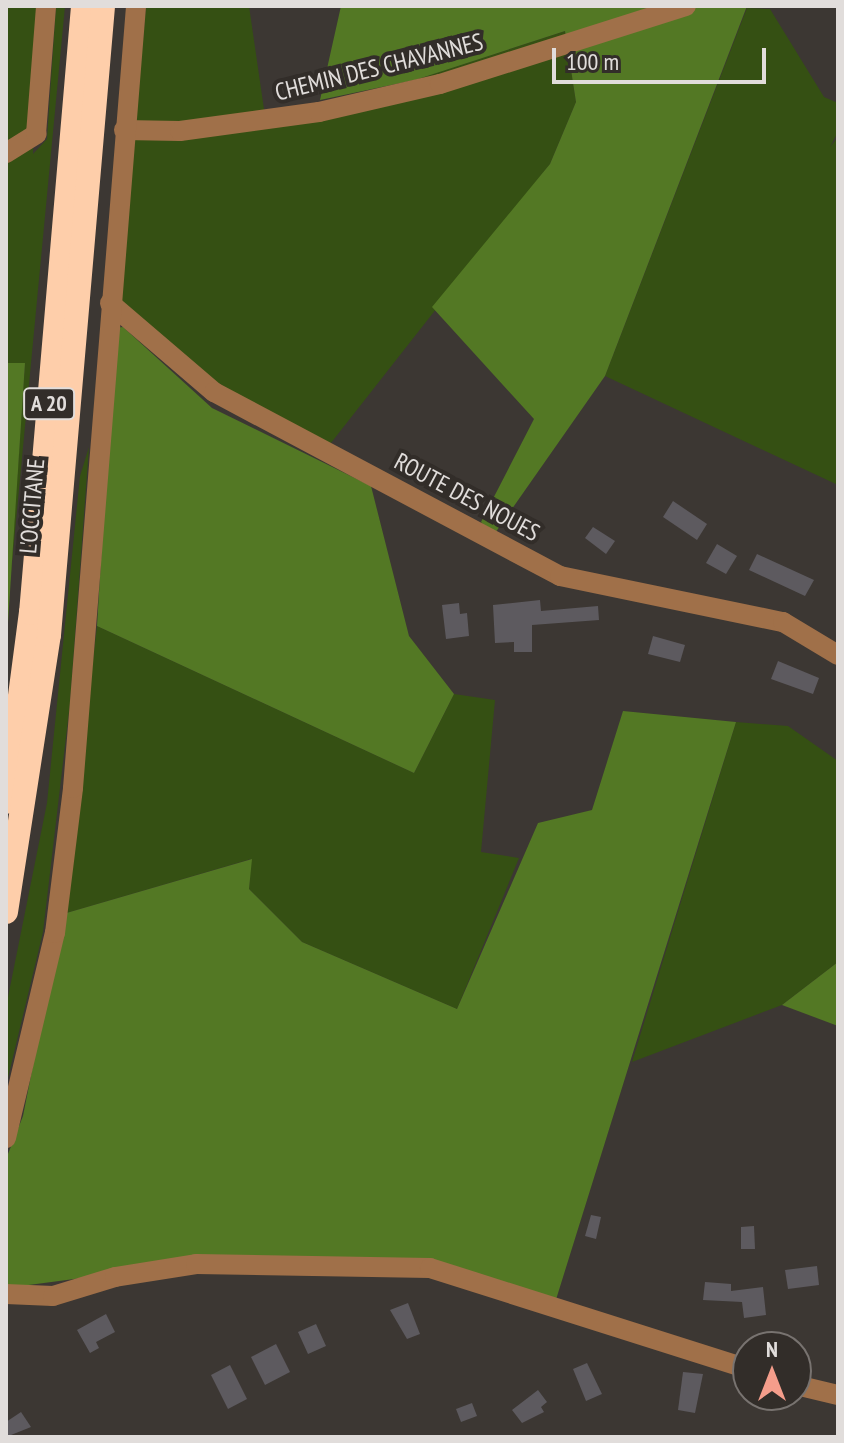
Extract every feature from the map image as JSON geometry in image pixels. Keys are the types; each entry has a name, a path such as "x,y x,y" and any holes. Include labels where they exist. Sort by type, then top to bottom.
{"highway":[{"name":"L'OCCITANE","path":"6,802 31,613 83,6"},
{"name":"L'OCCITANE","path":"6,912 49,635 103,6"}],"street":[{"path":"6,153 36,134 46,6"},
{"path":"6,1138 55,933 73,788 136,6"},
{"name":"CHEMIN DES CHAVANNES","path":"124,130 180,131 319,112 440,84 686,6"},
{"name":"ROUTE DES NOUES","path":"110,303 214,392 560,576 783,622 838,655"},
{"path":"6,1294 53,1296 115,1277 196,1264 430,1268 732,1364"},
{"path":"812,1389 838,1395"}],"green space":[{"path":"6,6 37,6 33,154 47,139 56,6 65,6 10,584 25,363 6,363"},
{"path":"146,6 249,6 265,116 415,80 565,31 576,102 550,164 327,448 193,368 120,299"},
{"path":"341,6 747,6 605,376 493,536 481,522 534,419 432,307 550,164 576,102 565,31 415,80 320,100"},
{"path":"747,8 770,9 824,97 838,103 838,132 830,147 838,137 838,485 605,376"},
{"path":"123,327 212,408 371,486 409,636 454,694 414,773 97,626 115,328"},
{"path":"6,363 25,363 6,653"},
{"path":"89,447 70,703 43,932 6,1086 6,1007 47,803 80,476"},
{"path":"97,626 414,773 454,694 495,700 481,852 519,858 457,1009 302,942 249,889 251,859 63,914"},
{"path":"623,711 736,722 554,1306 421,1276 203,1262 6,1288 6,1159 23,1116 63,914 252,859 249,889 302,942 457,1009 538,823 592,810"},
{"path":"736,722 788,726 838,761 838,962 782,1005 632,1062"},
{"path":"838,962 838,1026 782,1005"}],"building":[{"path":"673,501 707,524 697,540 663,517"},
{"path":"593,527 615,541 606,554 585,538"},
{"path":"717,544 737,556 726,574 706,563"},
{"path":"757,554 814,580 805,596 749,570"},
{"path":"540,600 541,611 598,606 599,620 532,625 532,652 514,652 514,642 495,643 493,605"},
{"path":"459,603 460,614 467,613 469,636 446,639 442,605"},
{"path":"653,636 685,645 680,662 648,654"},
{"path":"778,661 819,678 813,694 771,679"},
{"path":"591,1215 601,1217 596,1239 585,1236"},
{"path":"754,1226 755,1249 741,1249 741,1227"},
{"path":"817,1266 819,1285 788,1289 785,1270"},
{"path":"705,1282 731,1284 731,1291 763,1287 766,1315 744,1318 742,1302 703,1300"},
{"path":"408,1303 420,1334 407,1339 390,1310"},
{"path":"106,1314 115,1332 96,1342 99,1348 90,1353 77,1330"},
{"path":"316,1324 326,1346 308,1354 298,1332"},
{"path":"276,1344 290,1372 265,1385 251,1357"},
{"path":"587,1363 602,1394 586,1401 573,1369"},
{"path":"230,1365 247,1399 228,1409 211,1375"},
{"path":"683,1372 703,1374 695,1413 678,1410"},
{"path":"538,1390 547,1402 541,1407 544,1412 522,1423 512,1410"},
{"path":"472,1403 477,1416 461,1422 456,1409"},
{"path":"21,1412 31,1427 6,1437 6,1422"}]}
